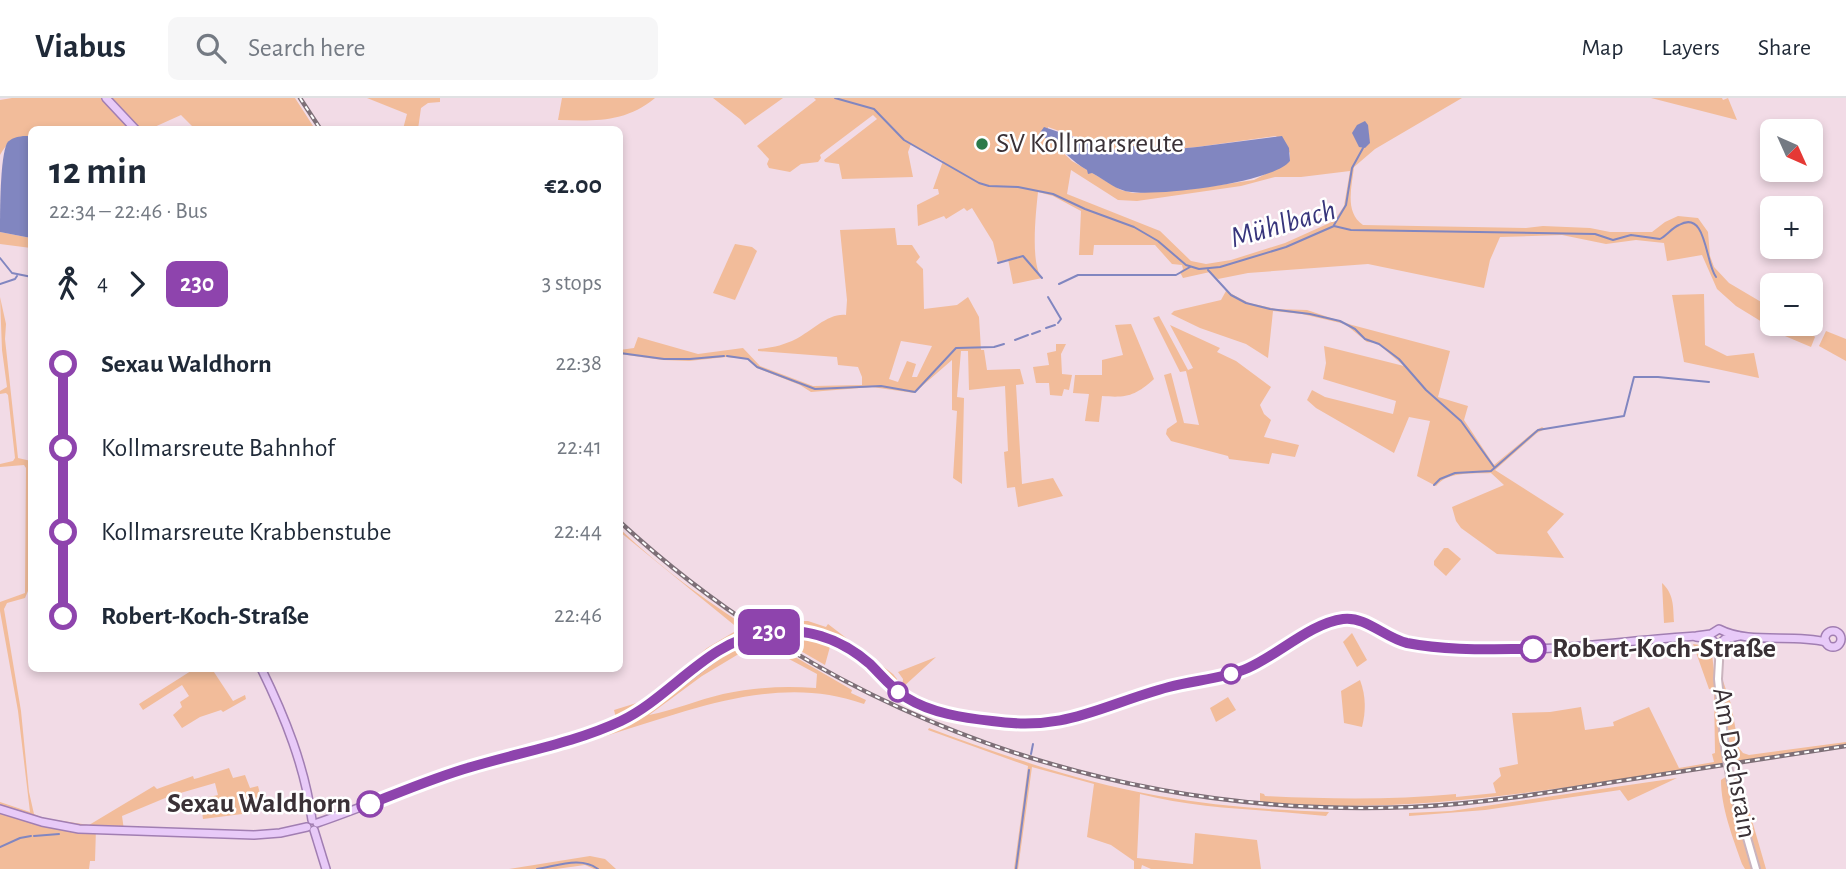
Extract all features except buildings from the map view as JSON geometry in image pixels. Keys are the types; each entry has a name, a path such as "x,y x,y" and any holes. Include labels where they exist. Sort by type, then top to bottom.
{"main road":[{"path":"106,98 132,126"},
{"path":"0,809 43,822 90,830 254,835 281,833 312,825 467,768 587,735 632,716 650,705 716,654 744,638 783,631 804,632 832,639 849,648 895,690 918,704 978,719 1031,725 1076,718 1170,687 1238,672 1317,628 1341,619 1358,620 1407,643 1465,648 1573,648 1696,636 1718,639 1740,636 1812,638 1826,640 1834,647 1844,639 1833,631 1826,640"},
{"path":"263,672 295,746 312,825 326,869"}],"street":[{"name":"Am Dachsrain","path":"1718,639 1718,679 1725,748 1731,782 1756,869"}],"shaded area":[{"path":"295,98 313,126 192,126 181,115 157,126 28,126 28,136 12,141 0,155 0,100"},
{"path":"367,98 440,98 440,102 428,103 421,108 418,126 404,126 407,114"},
{"path":"562,98 655,98 632,112 609,119 558,120"},
{"path":"713,98 783,98 745,125"},
{"path":"814,98 1462,98 1375,149 1354,167 1351,206 1357,220 1363,225 1543,226 1590,228 1610,232 1652,232 1678,216 1698,218 1708,232 1714,267 1729,283 1760,301 1760,321 1736,306 1717,289 1702,255 1667,261 1664,243 1636,240 1606,244 1562,235 1500,237 1490,260 1484,288 1368,264 1248,273 1218,279 1210,272 1183,278 1180,272 1182,265 1172,264 1155,245 1094,245 1093,255 1079,255 1081,211 1053,196 1038,192 1035,250 1038,271 1042,278 1013,284 1008,259 998,263 993,242 972,208 967,211 964,208 946,219 944,216 918,226 917,205 939,194 938,189 933,189 943,161 911,144 908,152 913,177 842,179 839,164 825,162 824,160 877,119 873,115 820,155 818,162 801,164 790,172 769,168 769,159 757,146 816,100","holes":["1048,127 1112,150 1139,145 1176,149 1276,136 1290,153 1290,161 1254,180 1192,189 1133,193 1121,190 1072,161 1048,139","1071,170 1118,200 1137,201 1241,186 1275,177 1350,171 1344,206 1334,221 1285,243 1231,260 1206,264 1191,261 1160,231 1067,194"]},
{"path":"1651,98 1728,98 1737,120"},
{"path":"895,228 897,245 912,245 920,257 916,262 923,269 924,309 957,305 968,297 979,317 981,350 984,350 987,370 1020,369 1024,384 1016,385 1022,484 1053,478 1063,496 1018,507 1015,487 1007,488 1004,452 1008,451 1005,386 969,390 968,351 961,351 957,397 964,398 962,484 953,478 957,411 952,410 952,360 914,393 872,387 811,392 757,368 747,359 726,357 689,361 623,354 623,350 634,348 638,337 698,354 743,348 760,366 813,386 862,385 858,367 838,365 837,357 758,351 791,341 826,320 846,315 840,230","holes":["901,341 932,346 917,377 912,377 916,364 907,361 898,382 889,379"]},
{"path":"0,232 28,237 28,248 0,244"},
{"path":"735,244 752,247 757,251 735,300 713,293"},
{"path":"1226,291 1249,303 1276,309 1307,310 1450,351 1438,397 1468,406 1464,420 1494,465 1535,431 1542,427 1545,429 1495,470 1564,514 1547,532 1564,558 1497,554 1461,528 1452,507 1504,485 1491,473 1454,476 1436,486 1417,476 1430,421 1409,417 1394,453 1316,408 1307,400 1312,390 1325,397 1393,414 1396,401 1323,379 1326,363 1324,346 1404,366 1377,343 1367,342 1345,324 1302,314 1273,311 1268,358 1246,344 1200,328 1171,314 1221,300"},
{"path":"1704,294 1705,345 1727,356 1754,353 1759,378 1684,362 1672,295"},
{"path":"0,297 6,324 5,339 18,458 28,460 28,591 25,598 7,603 4,609 34,814 43,818 89,825 154,786 157,789 193,776 194,779 229,768 233,778 245,775 250,788 258,786 262,801 256,802 258,812 203,819 202,811 193,812 192,801 218,795 215,783 170,796 122,816 124,830 96,828 95,861 90,861 89,869 0,869 0,802 30,812 18,711 0,611 0,602 25,593 26,468 24,465 0,467 0,464 15,458 8,395 0,394 0,391 7,387 2,350"},
{"path":"1159,316 1188,370 1193,368 1170,325 1220,348 1217,352 1236,361 1271,387 1260,405 1271,420 1264,437 1299,445 1295,457 1272,453 1269,464 1229,459 1228,456 1171,441 1166,434 1167,429 1177,422 1164,375 1171,373 1184,423 1199,425 1186,371 1180,372 1153,318"},
{"path":"1131,324 1154,379 1130,395 1102,396 1099,422 1085,421 1089,394 1073,393 1075,375 1102,375 1102,360 1123,355 1115,325"},
{"path":"1826,331 1846,339 1846,361 1819,346"},
{"path":"1785,336 1814,336 1811,347"},
{"path":"1056,344 1066,344 1061,354 1062,374 1072,375 1069,390 1064,389 1062,396 1050,395 1049,383 1036,383 1033,367 1049,365 1047,353 1056,351"},
{"path":"623,532 702,597 852,690 851,693 866,700 864,704 832,695 800,692 735,698 470,773 470,763 583,732 616,718 614,710 643,701 707,648 739,629","holes":["774,651 817,674 816,688 770,688 735,692 649,715 702,676 737,655"]},
{"path":"1444,548 1448,548 1461,559 1446,576 1434,565"},
{"path":"1662,583 1671,596 1674,622 1664,623"},
{"path":"782,621 808,621 826,627 828,624 893,674 896,682 893,684 888,679 884,683 853,656 831,643 825,665 780,639 783,635"},
{"path":"1352,633 1367,660 1357,667 1343,642"},
{"path":"1693,644 1707,646 1712,654 1725,763 1494,797 1436,802 1319,806 1260,802 1260,793 1265,796 1360,798 1456,794 1456,797 1496,793 1493,783 1501,776 1499,768 1518,764 1512,713 1550,712 1581,707 1585,730 1614,726 1613,722 1649,707 1679,768 1714,762 1714,690 1709,689"},
{"path":"936,657 902,688 903,679 898,672"},
{"path":"189,672 214,672 233,701 245,695 246,699 223,712 221,710 200,717 182,728 173,715 182,707 180,702 189,696 182,685 143,710 139,704"},
{"path":"1360,680 1365,704 1362,727 1344,723 1341,691"},
{"path":"1721,680 1731,704 1739,748 1743,753 1749,755 1846,742 1846,745 1731,762"},
{"path":"1228,697 1236,710 1216,722 1210,708"},
{"path":"929,728 1042,767 1130,790 1222,805 1329,812 1326,816 1210,806 1140,794 1137,858 1193,864 1195,833 1257,840 1261,869 1151,869 1142,865 1141,869 1134,869 1134,861 1111,845 1087,837 1094,784 1032,767 1018,869 1014,869 1028,766 928,730"},
{"path":"1738,772 1766,869 1758,869 1743,820 1734,775"},
{"path":"1727,776 1735,814 1752,869 1745,869 1742,864 1728,823 1721,780"},
{"path":"1677,778 1628,801 1620,790 1485,810 1409,816 1409,813 1451,811"},
{"path":"590,856 605,859 616,869 594,869 585,865 556,869 509,869"}],"water":[{"path":"1365,121 1370,143 1365,148 1359,147 1352,133 1357,125"},
{"path":"1044,127 1112,150 1139,145 1176,149 1282,136 1289,148 1290,161 1262,176 1239,182 1189,190 1131,192 1092,173 1088,174 1087,170 1054,143 1039,134"},
{"path":"28,136 28,237 0,232 3,160 7,143 16,137"}],"waterway":[{"name":"Mühlbach","path":"835,98 874,109 904,140 979,183 1053,194 1134,227 1158,241 1186,265 1199,269 1220,267 1286,247 1334,226 1351,230 1595,234 1613,240 1631,235 1660,239 1676,226 1688,222 1695,224 1700,231 1716,277"},
{"path":"1334,225 1346,205 1352,168 1363,148"},
{"path":"998,263 1023,256 1042,278"},
{"path":"0,258 12,273 28,276"},
{"path":"1059,284 1078,275 1176,275 1190,267"},
{"path":"1208,270 1231,295 1246,303 1340,321 1355,329 1365,339 1379,344 1399,359 1426,390 1461,421 1494,467"},
{"path":"0,284 17,276"},
{"path":"1048,297 1061,319 1058,323"},
{"path":"1046,328 1055,325"},
{"path":"1032,334 1040,331"},
{"path":"1015,340 1028,335"},
{"path":"727,356 748,359 757,367 815,389 881,386 915,392 956,348 994,347 1004,344"},
{"path":"623,353 664,359 724,356"},
{"path":"1434,485 1440,479 1455,473 1491,471 1538,430 1624,416 1634,377 1709,382"},
{"path":"1031,754 1033,744"},
{"path":"1016,869 1029,770"},
{"path":"34,836 59,834"},
{"path":"0,847 31,836"},
{"path":"537,869 577,862 598,869"}],"railway":[{"path":"300,98 318,126"},
{"path":"623,524 704,592 793,652 888,702 987,743 1090,774 1195,795 1303,806 1437,806 1538,794 1846,746"}],"bus line":[{"name":"230","path":"370,804 467,768 587,735 617,723 650,705 716,654 744,638 765,632 804,632 841,643 862,657 900,694 927,708 990,721 1031,725 1076,718 1154,691 1238,672 1317,628 1341,619 1358,620 1407,643 1485,649 1533,649"}],"place":[{"name":"SV Kollmarsreute","path":"982,144"},
{"name":"Robert-Koch-Straße","path":"1533,649"},
{"name":"Sexau Waldhorn","path":"370,804"}]}
